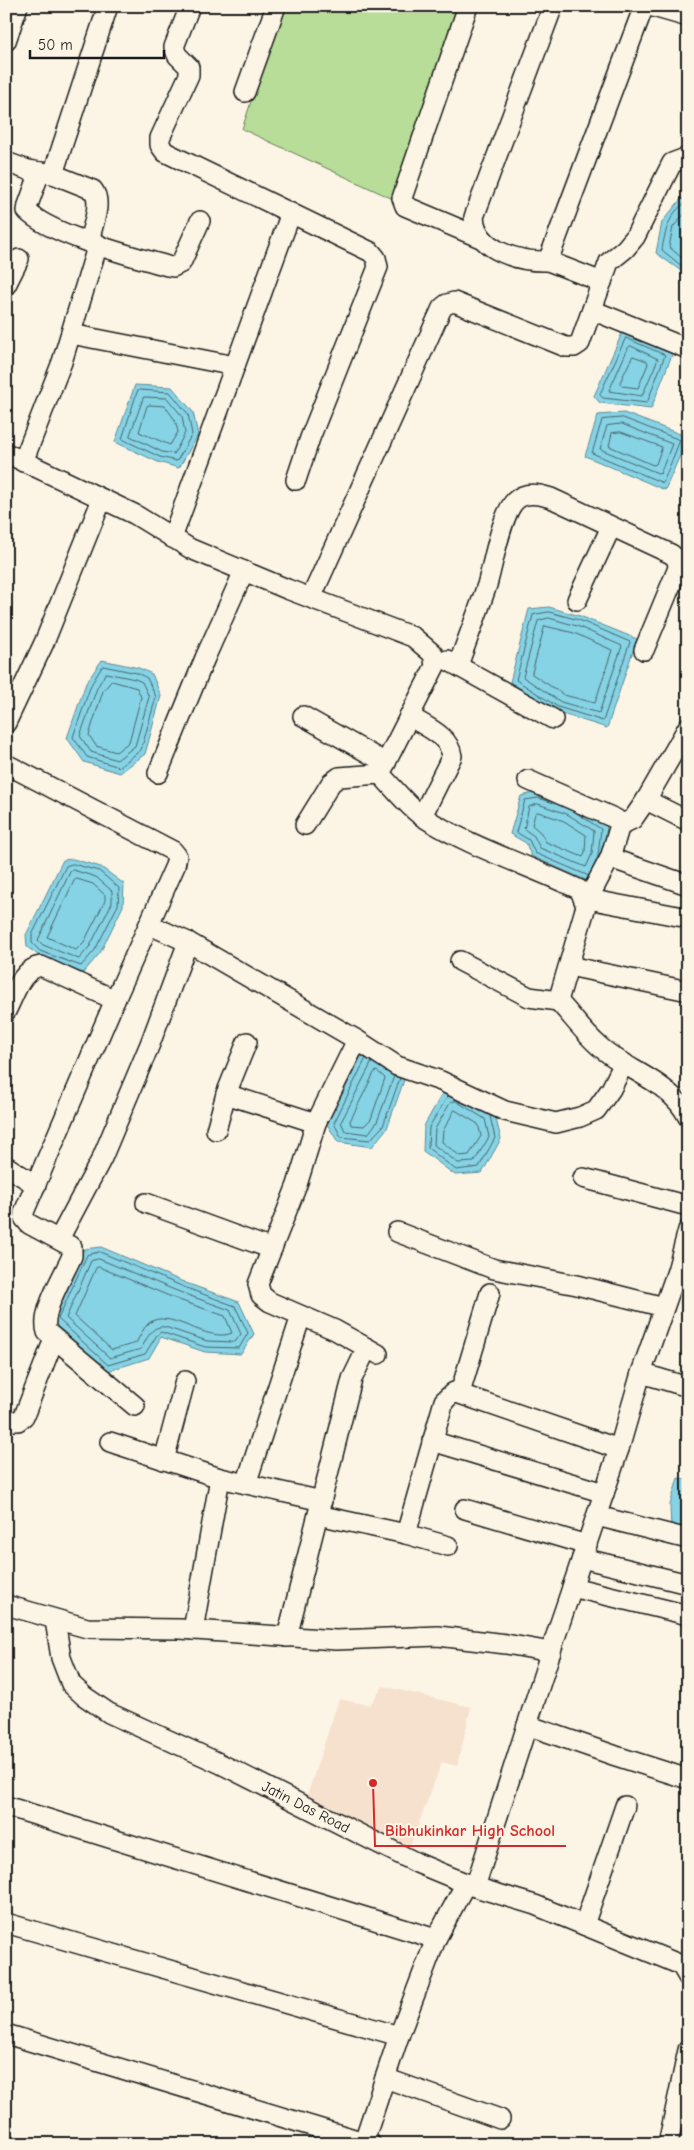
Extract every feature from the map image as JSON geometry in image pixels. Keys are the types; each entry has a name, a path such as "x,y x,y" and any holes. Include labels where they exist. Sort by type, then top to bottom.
{"street":[{"path":"6,41 18,6"},
{"path":"108,6 46,173 28,205 28,211 33,218 53,228 93,243 173,267 181,263 200,221"},
{"path":"190,6 174,47 176,54 189,67 189,75 160,138 160,145 165,152 371,252 376,258 378,267 310,438 296,480"},
{"path":"245,92 276,6"},
{"path":"468,6 402,198 405,206 483,239 501,252 518,259 531,262 548,261 602,282"},
{"path":"483,239 474,226 474,217 553,6"},
{"path":"548,261 644,6"},
{"path":"650,6 688,17"},
{"path":"311,598 442,308 454,302 566,347 574,347 580,343 609,262 625,249 635,237 672,163 688,157"},
{"path":"6,162 28,170 46,173 93,190 97,195 93,243 71,334 23,462"},
{"path":"172,538 291,213"},
{"path":"6,285 19,259"},
{"path":"592,310 688,349"},
{"path":"71,334 235,366"},
{"path":"6,454 134,514 191,549 413,637 433,654 458,665 553,719"},
{"path":"458,665 487,584 507,513 515,501 523,496 537,493 671,554 677,559 678,568 644,650"},
{"path":"6,723 44,643 102,499"},
{"path":"577,600 611,527"},
{"path":"158,773 205,658 244,571"},
{"path":"383,768 435,666 433,654"},
{"path":"304,716 383,768 422,816 478,847 548,874 580,890 585,898 586,906 558,1001"},
{"path":"409,716 451,745 452,756 422,816"},
{"path":"585,898 610,858 620,825 633,819 688,727"},
{"path":"6,764 173,851 177,856 175,866 150,925 115,1000 24,1212 24,1218 29,1224 72,1246 72,1256 46,1314 44,1325 47,1332 135,1406"},
{"path":"304,825 331,783 339,777 383,768"},
{"path":"528,780 616,819 620,825"},
{"path":"646,800 688,821"},
{"path":"610,858 688,885"},
{"path":"585,898 688,918"},
{"path":"150,925 188,942 357,1040 397,1066 441,1081 505,1111 556,1123 580,1118 596,1110 611,1088 624,1063"},
{"path":"59,1239 102,1158 150,1044 188,942"},
{"path":"460,961 529,997 558,1001 598,1046 672,1094 688,1117"},
{"path":"6,1011 26,973 32,968 41,966 115,1000"},
{"path":"569,966 688,991"},
{"path":"287,1637 352,1379 372,1351 335,1330 270,1302 261,1295 258,1284 297,1185 316,1123 357,1040"},
{"path":"216,1130 226,1094 247,1042"},
{"path":"226,1094 316,1123"},
{"path":"6,1166 36,1185"},
{"path":"583,1178 688,1206"},
{"path":"146,1203 272,1248"},
{"path":"6,2034 366,2143 398,2036 436,1939 471,1885 620,1449 641,1373 664,1307 682,1272 688,1230"},
{"path":"397,1232 494,1269 578,1285 664,1307"},
{"path":"460,1394 490,1293"},
{"path":"246,1484 301,1316"},
{"path":"6,1420 18,1421 24,1416 54,1339"},
{"path":"641,1373 688,1387"},
{"path":"164,1460 185,1382"},
{"path":"406,1534 444,1401 454,1392 620,1449"},
{"path":"432,1441 604,1493"},
{"path":"110,1442 220,1478 246,1484 448,1546"},
{"path":"193,1630 220,1478"},
{"path":"466,1509 585,1552 688,1584"},
{"path":"597,1516 688,1539"},
{"path":"572,1587 688,1615"},
{"path":"6,1605 87,1628 193,1630 336,1640 438,1636 506,1644 551,1652"},
{"name":"Jatin Das Road","path":"56,1620 61,1658 71,1684 84,1696 109,1713 219,1763 417,1863 471,1885 535,1905 681,1965 686,1970"},
{"path":"527,1725 688,1779"},
{"path":"6,1806 436,1939"},
{"path":"584,1925 625,1806"},
{"path":"6,1923 398,2036"},
{"path":"668,2144 682,2104 688,2050"},
{"path":"385,2078 500,2119"}],"shaded area":[{"path":"383,1686 471,1707 457,1766 442,1762 409,1849 306,1799 339,1699 370,1705"}],"green space":[{"path":"283,6 462,6 393,199 242,129"}],"water":[{"path":"688,198 688,276 656,253 662,222 681,199"},
{"path":"623,331 673,352 651,409 600,403 594,396"},
{"path":"135,385 172,387 193,412 198,435 179,468 158,462 115,442"},
{"path":"624,413 688,437 665,490 585,456 598,415"},
{"path":"549,607 580,616 637,639 607,728 556,712 510,682 529,609"},
{"path":"102,660 139,668 152,674 161,696 145,754 120,773 84,762 67,738 86,683"},
{"path":"538,792 572,804 607,826 603,857 592,883 531,856 526,843 510,834 521,796"},
{"path":"73,859 101,867 124,884 123,906 100,953 83,973 38,955 27,947 26,935 63,860"},
{"path":"366,1047 408,1069 387,1128 372,1147 338,1142 327,1124"},
{"path":"457,1089 494,1111 501,1139 482,1173 455,1175 423,1151 424,1126 443,1092"},
{"path":"101,1247 186,1283 239,1302 254,1334 241,1354 205,1352 161,1337 149,1358 108,1371 51,1321 84,1249"},
{"path":"678,1478 688,1480 688,1535 671,1529 670,1505"}],"place":[{"name":"Bibhukinkar High School","path":"373,1783"}]}
